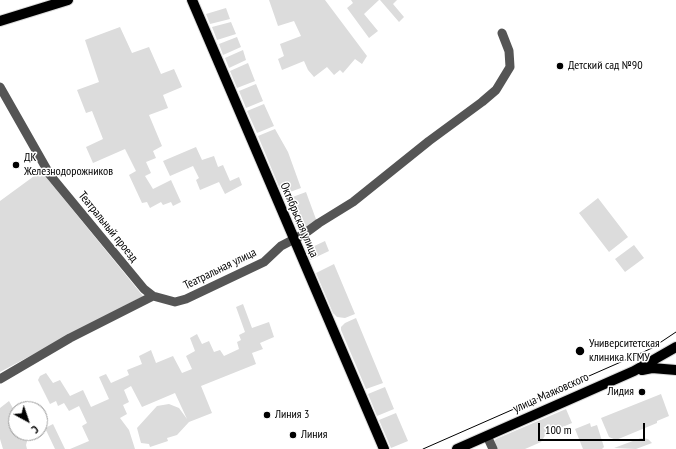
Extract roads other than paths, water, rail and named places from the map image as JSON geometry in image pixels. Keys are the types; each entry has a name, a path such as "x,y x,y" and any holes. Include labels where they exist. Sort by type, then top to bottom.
{"main road":[{"path":"0,21 68,0"},
{"name":"Октябрьская улица","path":"192,0 384,449"},
{"name":"улица Маяковского","path":"457,449 634,371 676,347"},
{"path":"634,371 652,368 676,370"}],"street":[{"name":"Театральная улица","path":"153,296 175,302 186,299 264,262 281,246 304,234 353,202 496,90 504,78 510,64 509,51 502,33"},
{"name":"Театральный проезд","path":"0,87 50,175 144,289 153,296"},
{"path":"0,379 70,338 153,296"},
{"path":"487,436 493,449"}],"tram line":[{"path":"423,449 652,348 676,332"}],"place":[{"name":"Детский сад №90","path":"560,66"},
{"name":"ДК Железнодорожников","path":"16,165"},
{"name":"Университетская клиника КГМУ","path":"580,351"},
{"name":"Лидия","path":"642,392"},
{"name":"Линия 3","path":"267,415"},
{"name":"Линия","path":"293,435"}]}
